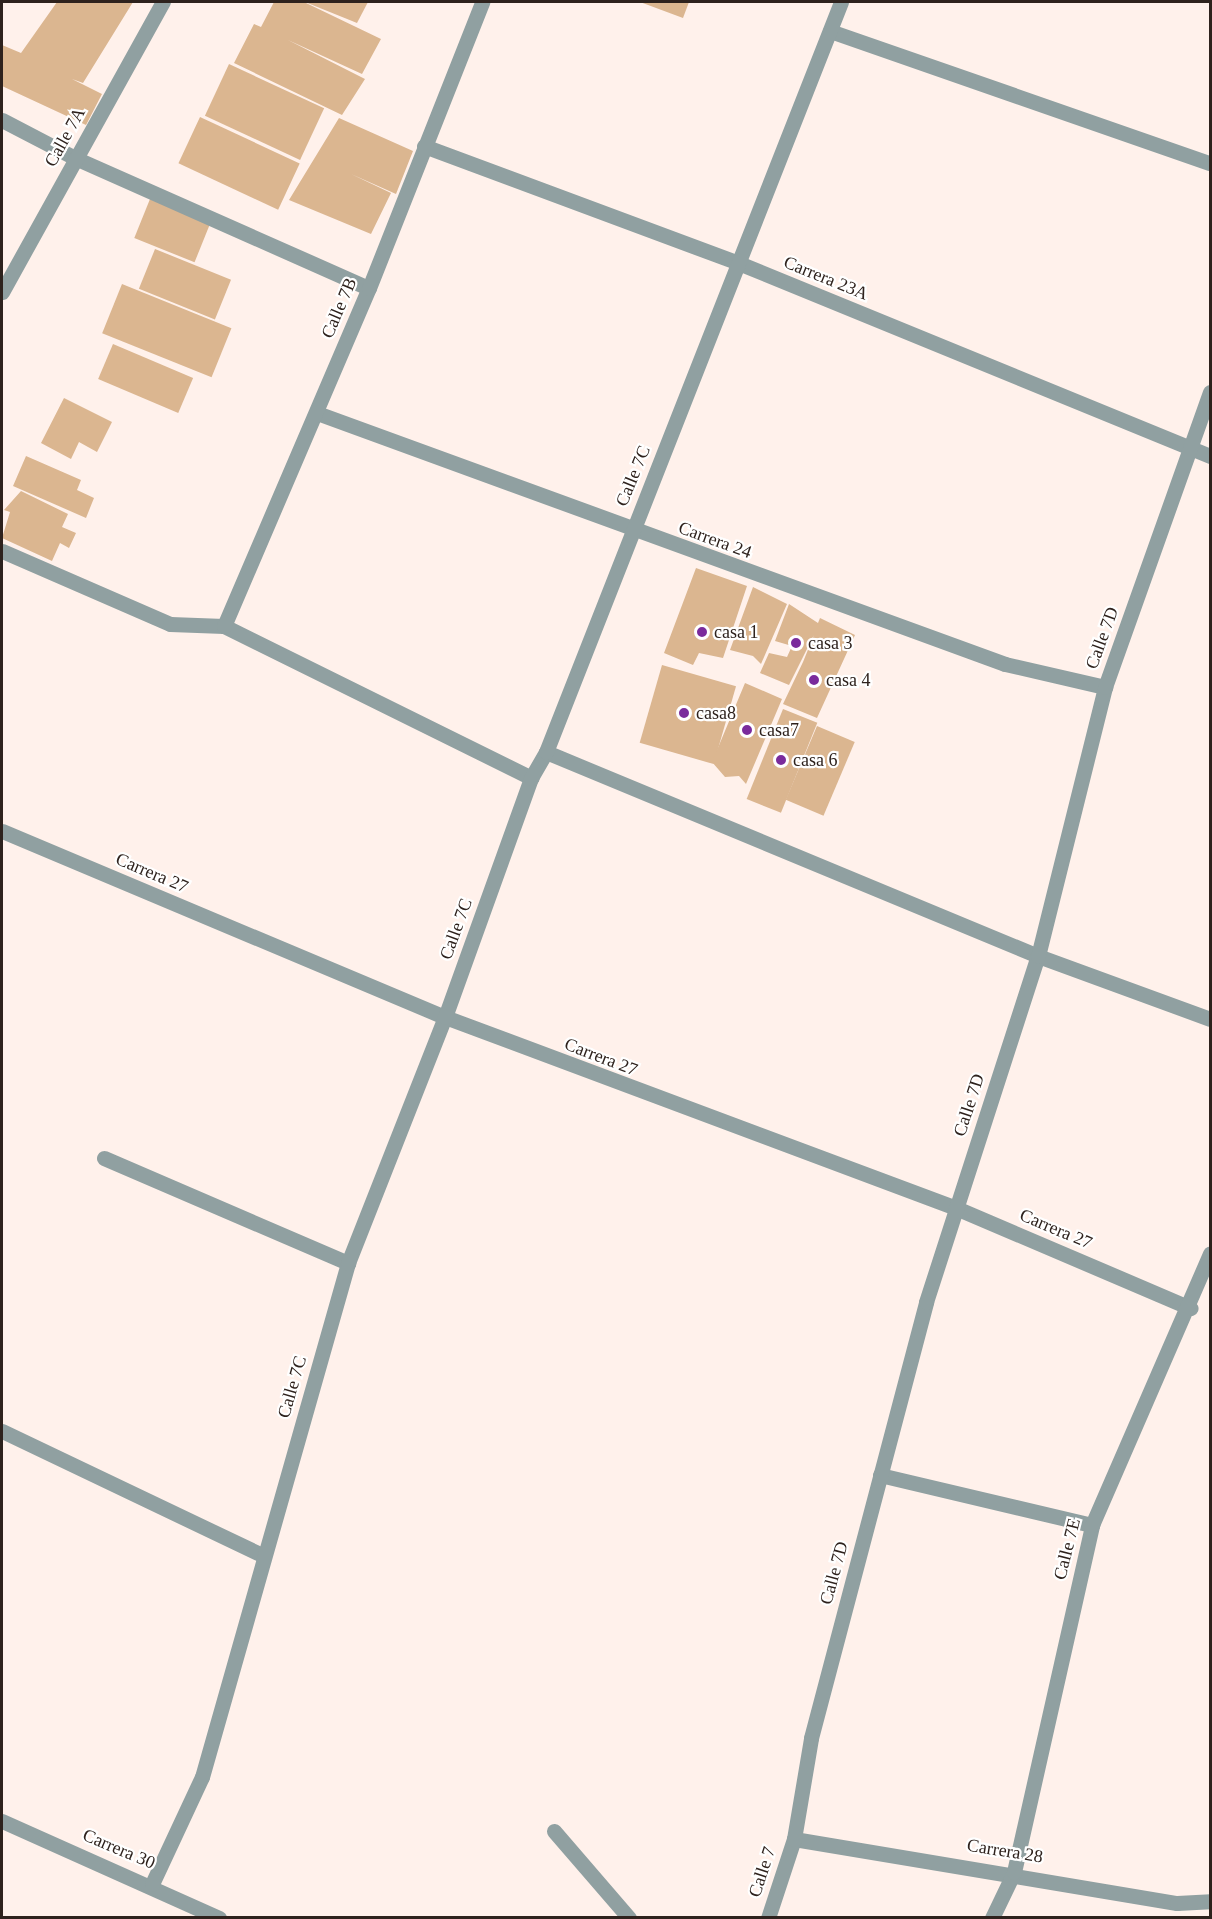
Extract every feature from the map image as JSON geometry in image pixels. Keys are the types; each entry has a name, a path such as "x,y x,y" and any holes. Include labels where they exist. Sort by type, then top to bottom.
{"street":[{"name":"Calle 7A","path":"2,292 163,2"},
{"name":"Calle 7B","path":"224,626 369,288 482,2"},
{"name":"Calle 7C","path":"152,1884 202,1777 348,1263 445,1017 531,778 546,752 631,530 741,264 841,2"},
{"path":"830,31 1210,163"},
{"path":"2,120 75,158 369,288"},
{"name":"Carrera 23A","path":"424,146 741,264 1210,456"},
{"name":"Calle 7D","path":"794,1839 811,1738 880,1475 956,1208 1038,956 1105,687 1210,392"},
{"name":"Carrera 24","path":"317,413 631,530 1005,664 1105,687"},
{"path":"2,551 170,624 224,626 531,778"},
{"path":"546,752 1038,956 1210,1019"},
{"name":"Carrera 27","path":"2,831 445,1017 956,1208 1191,1308"},
{"path":"104,1158 348,1263"},
{"name":"Calle 7E","path":"992,1917 1014,1872 1092,1525 1191,1308 1210,1253"},
{"path":"2,1431 264,1556"},
{"path":"880,1475 1092,1525"},
{"name":"Carrera 30","path":"2,1821 152,1884 219,1917"},
{"path":"554,1831 628,1917"},
{"name":"Carrera 28","path":"794,1839 1014,1872 1175,1910 1210,1901"},
{"name":"Calle 7","path":"768,1917 794,1839"}],"building":[{"path":"57,2 133,2 83,83 72,79 102,94 86,125 2,86 2,45 21,53"},
{"path":"274,2 304,2 381,39 362,74 288,40 365,79 342,115 234,63 254,24 261,27"},
{"path":"305,2 368,2 357,23"},
{"path":"640,2 689,2 683,18"},
{"path":"229,64 324,108 300,160 205,116"},
{"path":"200,117 300,163 278,210 178,163"},
{"path":"339,118 413,151 396,194 351,174 391,193 371,234 289,200"},
{"path":"150,199 210,223 195,262 134,238"},
{"path":"155,249 231,280 215,320 139,289"},
{"path":"122,284 231,328 212,377 102,333"},
{"path":"113,344 193,378 178,413 98,379"},
{"path":"64,398 112,422 97,452 79,442 71,459 41,443"},
{"path":"26,456 81,480 77,490 94,498 86,518 13,486"},
{"path":"21,491 68,514 62,527 76,533 69,548 60,543 52,561 2,538 10,512 4,510"},
{"name":"casa 1","path":"696,568 747,586 723,658 699,653 693,665 664,653"},
{"path":"753,587 787,604 761,664 753,656 730,650"},
{"name":"casa 4","path":"789,604 818,623 820,618 855,635 817,718 783,704 814,635 789,685 760,673 769,653 787,657 792,646 775,641"},
{"name":"casa8","path":"662,665 736,686 714,764 640,743"},
{"name":"casa7","path":"745,683 782,699 746,784 739,776 725,777 712,762"},
{"name":"casa 6","path":"783,709 817,723 781,813 747,799"},
{"path":"817,726 855,742 823,816 786,800"}],"place":[{"name":"casa 1","path":"702,632"},
{"name":"casa 3","path":"796,643"},
{"name":"casa 4","path":"814,680"},
{"name":"casa8","path":"684,713"},
{"name":"casa7","path":"747,730"},
{"name":"casa 6","path":"781,760"}]}
